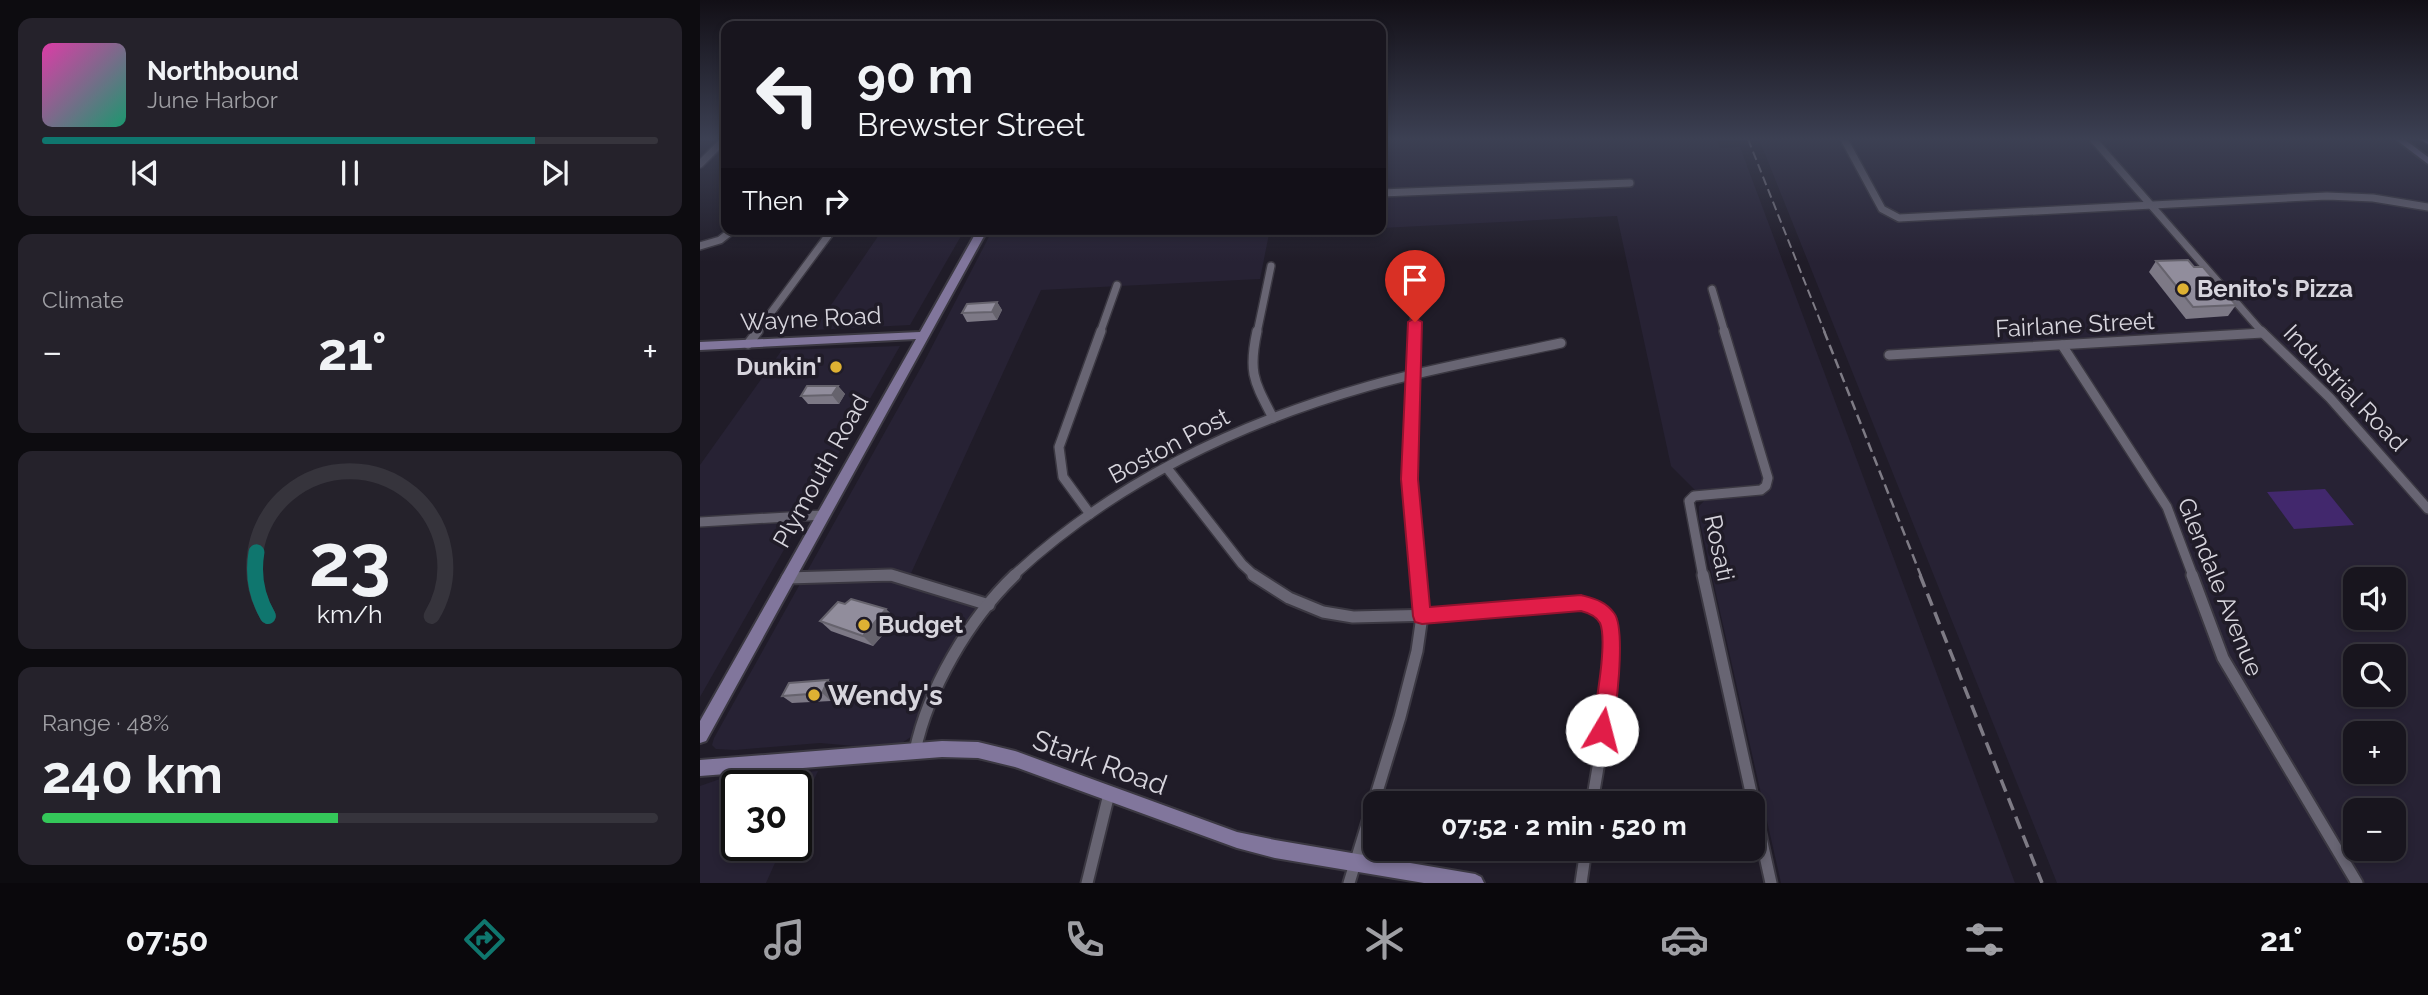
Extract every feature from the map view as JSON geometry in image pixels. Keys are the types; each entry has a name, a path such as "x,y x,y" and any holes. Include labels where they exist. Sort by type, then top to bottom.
{"main road":[{"name":"Plymouth Road","path":"787,578 980,235"},
{"name":"Wayne Road","path":"700,346 925,335"},
{"name":"Stark Road","path":"915,751 958,749 997,753 1237,840 1475,883"}],"street":[{"path":"1866,180 1882,209 1891,215 1906,218 2343,196 2428,207"},
{"name":"Industrial Road","path":"2129,180 2263,333 2330,398 2428,509"},
{"path":"1386,193 1630,183"},
{"path":"700,246 720,240 726,235"},
{"path":"748,344 829,235"},
{"path":"1349,883 1400,717 1417,651 1422,616 1410,479 1416,260"},
{"path":"1271,266 1251,361 1255,383 1273,418"},
{"path":"1090,514 1063,477 1059,447 1117,285"},
{"name":"Rosati","path":"1712,289 1768,478 1766,486 1761,490 1694,496 1689,501 1689,511 1771,883"},
{"name":"Fairlane Street","path":"1889,355 2263,333"},
{"name":"Boston Post","path":"915,751 918,733 943,673 989,605 1013,576 1043,549 1090,514 1167,468 1234,434 1273,418 1338,396 1561,343"},
{"name":"Glendale Avenue","path":"2062,345 2167,507 2223,658 2357,883"},
{"path":"1167,468 1242,564 1273,590 1308,606 1340,615 1371,618 1581,603 1601,610 1610,625 1611,660 1594,791"},
{"path":"700,522 823,514"},
{"path":"787,578 891,575 989,605"},
{"name":"Plymouth Road","path":"700,736 787,578"},
{"name":"Stark Road","path":"700,768 915,751"},
{"path":"1087,883 1109,794"},
{"path":"1581,883 1584,861"}],"shaded area":[{"path":"1386,180 1752,180 2015,883 1781,883 1765,812 1765,791 1760,791 1699,518 1699,506 1705,500 1671,466 1617,216 1386,228"},
{"path":"1776,180 2428,180 2428,883 2057,883"},
{"path":"879,235 962,235 910,325 814,330"},
{"path":"990,235 1269,235 1260,279 1041,290 907,582 979,610 912,736 902,743 854,746 820,743 716,749 712,745 714,738 924,362"},
{"path":"900,346 700,697 700,465 782,350"},
{"path":"2325,489 2354,525 2294,529 2267,492"},
{"path":"812,771 818,771 812,784"},
{"path":"720,779 721,861 776,861 766,883 700,883 700,786"}],"building":[{"path":"2188,260 2194,267 2203,267 2236,305 2193,307 2156,261"},
{"path":"997,302 992,312 962,313 967,304"},
{"path":"807,386 838,386 832,395 801,396"},
{"path":"851,599 886,609 863,636 820,621 838,602 845,604"},
{"path":"828,680 822,693 782,696 789,683"}],"railway":[{"path":"1764,180 1825,333"},
{"path":"1824,331 1921,576"},
{"path":"1920,575 2042,883"}],"place":[{"name":"Benito's Pizza","path":"2183,289"},
{"name":"Dunkin'","path":"836,367"},
{"name":"Budget","path":"864,625"},
{"name":"Wendy's","path":"814,695"}],"route":[{"path":"1415,322 1410,479 1422,616 1581,603 1596,607 1606,615 1612,644 1602,730"}]}
